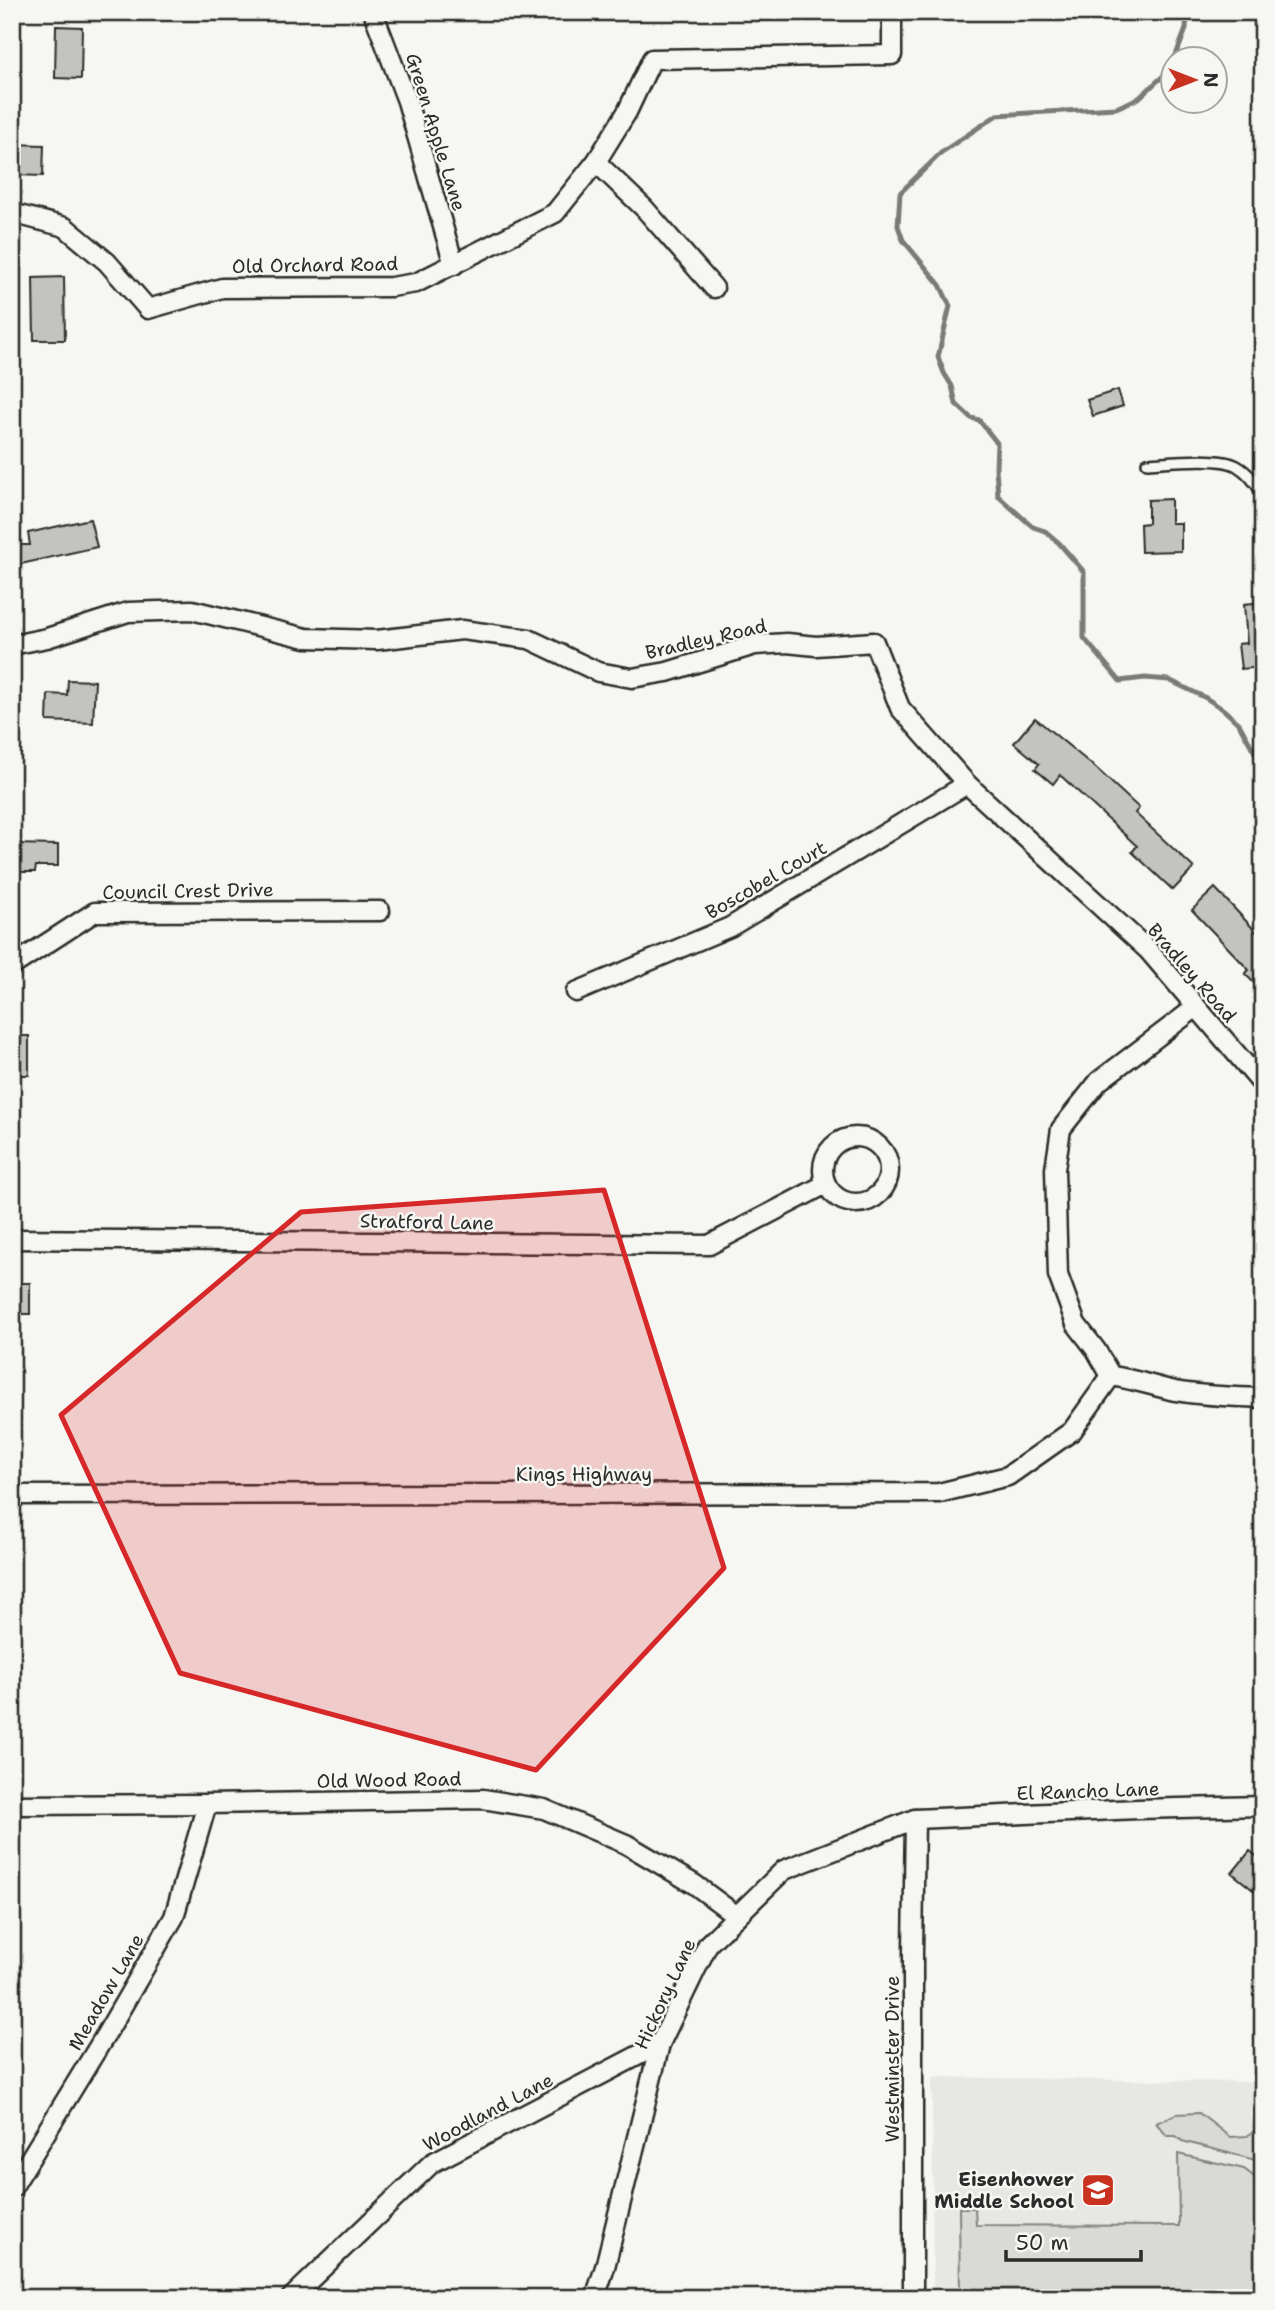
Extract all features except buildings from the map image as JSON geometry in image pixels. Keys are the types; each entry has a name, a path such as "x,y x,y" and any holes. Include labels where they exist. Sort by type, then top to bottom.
{"street":[{"name":"Green Apple Lane","path":"373,12 407,101 454,265"},
{"name":"Old Orchard Road","path":"12,213 65,227 107,262 148,309 222,288 391,287 416,282 555,213 596,162 628,112 652,59 892,55 892,12"},
{"path":"596,162 644,208 714,288"},
{"name":"Bradley Road","path":"12,645 47,638 128,612 192,610 306,638 377,640 462,630 529,639 598,672 632,678 667,672 755,645 787,643 816,646 874,642 900,708 967,784 1148,950 1195,1008 1263,1084"},
{"name":"Boscobel Court","path":"576,992 730,927 967,784"},
{"name":"Council Crest Drive","path":"12,967 95,912 380,911"},
{"path":"1195,1008 1099,1081 1061,1129 1055,1169 1058,1275 1076,1324 1111,1376 1206,1396 1263,1398"},
{"name":"Stratford Lane","path":"12,1239 709,1245 826,1184"},
{"name":"Kings Highway","path":"12,1494 939,1493 1008,1476 1072,1431 1111,1376"},
{"name":"Old Wood Road","path":"12,1805 483,1799 544,1809 626,1844 694,1884 737,1916"},
{"name":"Meadow Lane","path":"12,2189 174,1917 207,1804"},
{"name":"El Rancho Lane","path":"915,1819 1263,1806"},
{"name":"Hickory Lane","path":"595,2298 660,2044 708,1944 784,1870 915,1819"},
{"name":"Westminster Drive","path":"913,2298 915,1819"},
{"name":"Woodland Lane","path":"291,2298 432,2163 660,2044"}],"lane":[{"path":"1147,463 1188,460 1234,464 1253,479 1263,495"}],"highlighted area":[{"path":"604,1190 724,1568 536,1770 180,1673 61,1415 301,1212"}],"shaded area":[{"name":"Eisenhower Middle School","path":"932,2077 1263,2082 1263,2298 933,2298"},
{"path":"1199,2113 1230,2137 1247,2136 1260,2127 1263,2129 1263,2162 1182,2141 1176,2136 1167,2136 1156,2123 1176,2114"},
{"path":"1178,2154 1244,2169 1257,2179 1259,2298 960,2298 959,2208 975,2208 976,2225 1179,2226"}],"waterway":[{"path":"1187,12 1186,29 1176,55 1163,76 1139,98 1116,108 997,115 942,152 900,193 898,226 903,240 940,285 950,306 938,357 952,386 956,404 971,418 979,420 997,443 998,496 1033,527 1045,531 1059,543 1084,572 1084,638 1120,681 1145,678 1169,680 1224,710 1239,724 1263,767"}],"place":[{"name":"Eisenhower Middle School","path":"1098,2190"}]}
